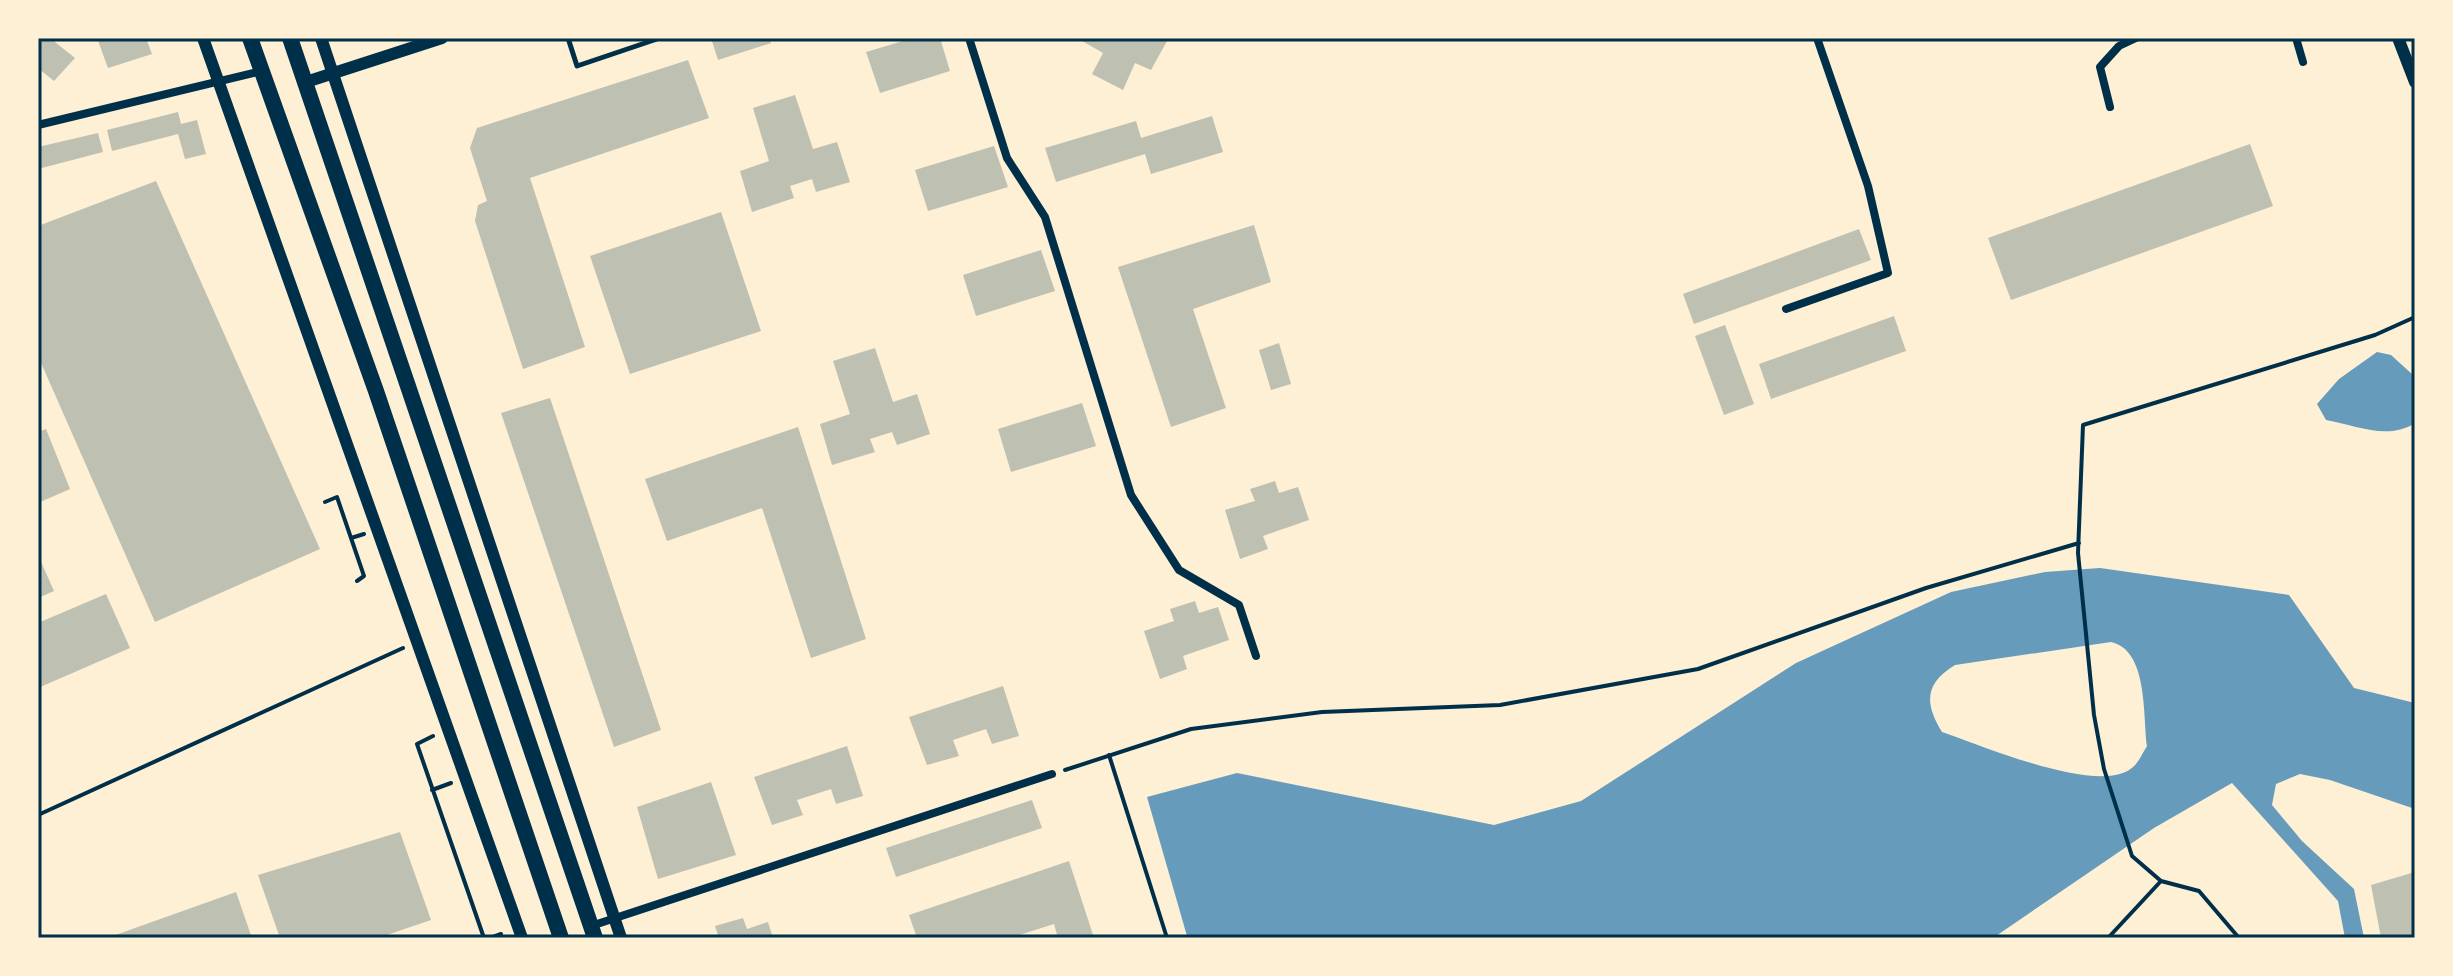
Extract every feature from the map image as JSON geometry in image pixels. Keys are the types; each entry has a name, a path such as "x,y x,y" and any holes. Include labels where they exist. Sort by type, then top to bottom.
{"main road":[{"path":"250,38 561,938"},
{"path":"290,38 593,932"}],"street":[{"path":"203,38 420,641 522,938"},
{"path":"321,38 621,938"},
{"path":"306,82 442,38"},
{"path":"969,38 1007,158 1045,217 1131,495 1179,570 1239,605 1256,656"},
{"path":"1786,309 1888,273 1868,186 1817,38"},
{"path":"2110,107 2100,67 2119,46 2136,38"},
{"path":"2296,38 2303,62"},
{"path":"2398,38 2415,82"},
{"path":"38,125 219,84 262,70"},
{"path":"593,932 614,918 1052,774"}],"lane":[{"path":"568,38 577,66 660,38"}],"path":[{"path":"2239,938 2199,891 2161,881 2132,856 2104,769 2088,663 2078,553 2083,425 2375,335 2415,317"},
{"path":"325,502 337,497 364,576 357,581"},
{"path":"1052,774 1191,729 1322,712 1500,705 1698,669 1926,588 2079,543"},
{"path":"38,815 420,641"},
{"path":"433,736 417,744 432,790 487,938 501,934"},
{"path":"1109,755 1167,938"},
{"path":"2108,938 2161,881"}],"water":[{"path":"2377,352 2391,355 2413,375 2415,423 2394,431 2382,431 2326,420 2317,404 2339,379"},
{"path":"2100,568 2289,595 2354,688 2415,703 2415,809 2330,780 2300,774 2276,784 2272,805 2302,841 2354,889 2364,938 2345,938 2338,901 2232,783 2154,828 1993,938 1187,936 1147,797 1237,773 1494,825 1581,801 1796,663 1951,592 2045,572","holes":["2111,642 2123,647 2138,670 2147,746 2133,767 2117,775 2069,773 2011,757 1942,732 1932,712 1930,694 1933,686 1955,665"]}],"building":[{"path":"38,38 50,38 75,58 54,81 38,68"},
{"path":"97,38 146,38 152,54 108,68"},
{"path":"711,38 770,38 771,43 718,60"},
{"path":"913,38 940,38 950,71 880,93 866,52"},
{"path":"1077,38 1160,38 1167,41 1151,70 1135,63 1123,90 1092,74 1103,53"},
{"path":"688,60 709,118 530,178 585,347 523,369 475,221 478,205 487,201 470,148 477,128"},
{"path":"795,95 813,149 837,142 850,182 816,192 812,179 790,186 794,198 752,212 740,171 769,161 753,108"},
{"path":"178,112 181,124 197,120 206,154 185,159 178,134 112,151 107,130"},
{"path":"1212,116 1223,152 1151,174 1145,154 1056,182 1045,148 1136,121 1141,138"},
{"path":"98,133 103,152 38,169 38,147"},
{"path":"2250,144 2273,206 2011,300 1988,238"},
{"path":"994,146 1008,187 928,211 915,170"},
{"path":"156,181 320,549 155,622 38,356 38,226"},
{"path":"721,212 761,331 630,374 590,256"},
{"path":"1254,225 1271,282 1193,309 1226,408 1171,427 1118,267"},
{"path":"1859,229 1871,260 1694,324 1683,294"},
{"path":"1041,250 1055,291 976,316 963,275"},
{"path":"1894,316 1906,351 1771,399 1759,364"},
{"path":"1725,325 1754,404 1724,415 1695,336"},
{"path":"1279,343 1291,384 1271,390 1259,350"},
{"path":"875,348 893,402 917,394 930,434 897,445 892,432 870,439 875,452 832,465 820,424 850,414 833,361"},
{"path":"550,398 661,730 614,747 501,413"},
{"path":"1082,403 1096,446 1011,472 998,429"},
{"path":"798,427 866,639 811,658 762,508 667,541 645,479"},
{"path":"46,429 70,489 38,503 38,432"},
{"path":"1275,481 1279,493 1298,487 1309,520 1263,536 1268,549 1240,559 1225,510 1255,501 1250,489"},
{"path":"38,555 54,591 38,598"},
{"path":"106,594 130,648 38,688 38,623"},
{"path":"1195,601 1199,613 1218,607 1229,640 1183,656 1187,669 1160,679 1144,631 1174,621 1170,609"},
{"path":"1003,686 1019,736 992,744 986,729 953,740 959,756 927,765 909,717"},
{"path":"847,746 863,796 836,804 831,789 797,800 803,815 772,825 754,777"},
{"path":"711,782 736,855 658,879 637,807"},
{"path":"1032,800 1042,828 896,877 886,848"},
{"path":"400,832 431,920 378,938 280,938 258,875"},
{"path":"1069,861 1094,938 1058,938 1054,924 1010,938 917,938 909,915"},
{"path":"2415,872 2415,938 2381,938 2371,885"},
{"path":"236,892 252,938 107,938"},
{"path":"743,918 747,929 768,922 773,938 719,938 715,926"}]}
